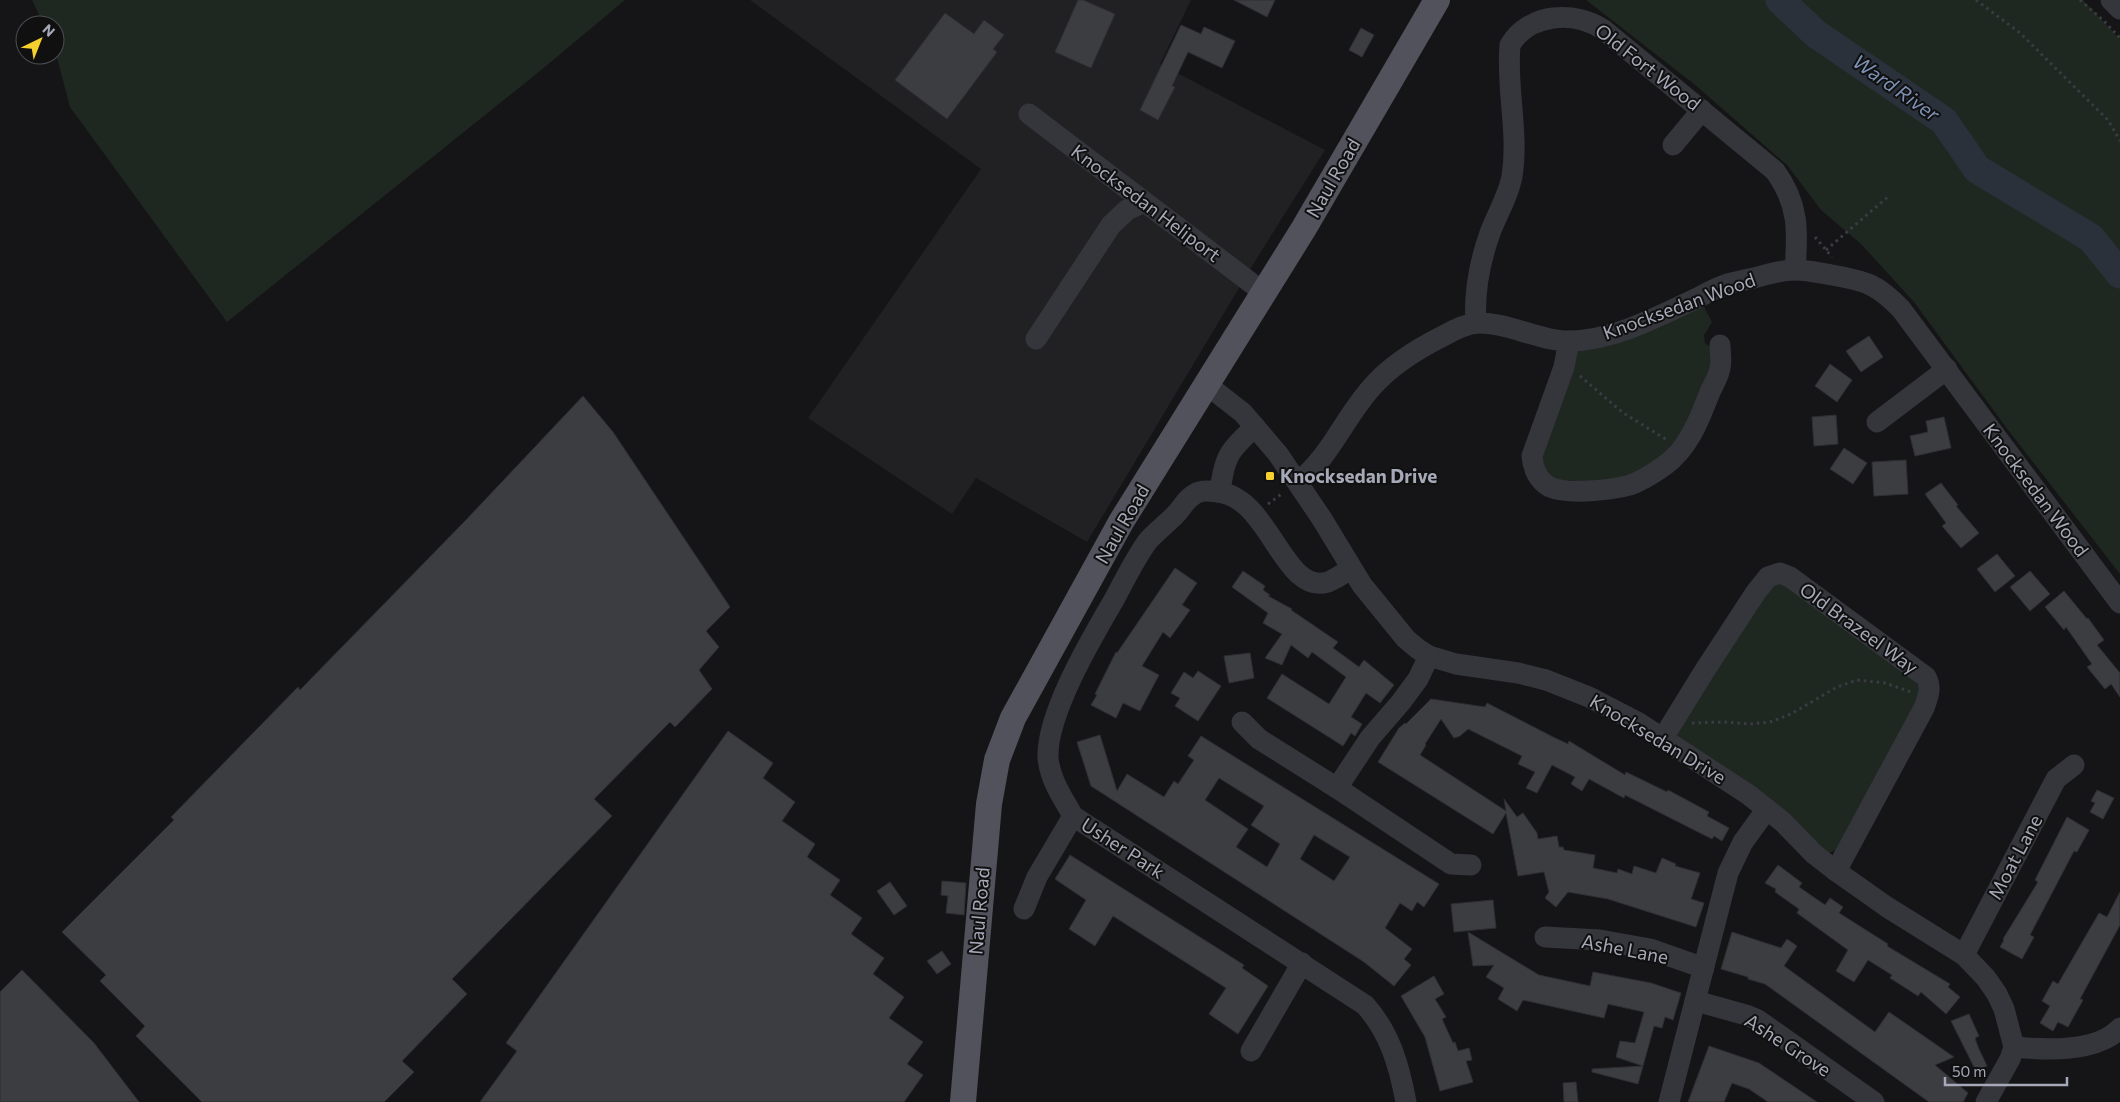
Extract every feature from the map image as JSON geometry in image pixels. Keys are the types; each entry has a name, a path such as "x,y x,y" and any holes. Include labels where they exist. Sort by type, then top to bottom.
{"main road":[{"name":"Naul Road","path":"963,1102 989,804 997,760 1013,718 1121,522 1304,228 1437,0"}],"street":[{"path":"2111,0 2120,9"},
{"name":"Old Fort Wood","path":"1476,323 1475,309 1480,273 1490,234 1512,178 1515,157 1510,46 1522,30 1532,24 1562,17 1578,18 1592,22 1775,171 1792,200 1797,250 1795,270"},
{"path":"1673,144 1702,110"},
{"name":"Knocksedan Heliport","path":"1028,114 1263,292"},
{"path":"1036,339 1111,225 1127,210 1144,202"},
{"name":"Knocksedan Wood","path":"1476,323 1569,341 1617,332 1646,322 1724,286 1777,272 1795,270 1850,278 1870,283 1887,294 1919,332 2120,603"},
{"path":"1298,482 1323,459 1355,409 1372,387 1390,370 1446,334 1476,323"},
{"path":"1569,341 1564,367 1532,456 1533,468 1542,480 1550,487 1562,490 1593,490 1632,484 1664,466 1679,451 1696,426 1720,368 1720,344"},
{"path":"1877,422 1947,369"},
{"name":"Knocksedan Drive","path":"1206,384 1237,407 1278,454 1322,519 1351,569 1406,639 1418,649 1430,656 1456,664 1518,673 1546,680 1667,732 1704,764 1767,809 1814,854 1836,871 1887,907 1964,955 1986,978 1997,994 2004,1009 2014,1047"},
{"path":"1255,427 1238,442 1229,454 1222,468 1220,492 1233,495 1255,513 1267,528 1288,564 1298,574 1308,580 1318,583 1327,582 1351,569"},
{"name":"Usher Park","path":"1220,492 1196,493 1185,501 1178,512 1148,541 1086,648 1066,692 1050,740 1048,757 1056,787 1073,816 1365,1005 1377,1018 1390,1041 1406,1102"},
{"name":"Old Brazeel Way","path":"1667,732 1730,630 1756,592 1768,578 1780,573 1790,576 1926,677 1930,683 1928,699 1836,871"},
{"path":"1337,788 1370,738 1418,679 1430,656"},
{"path":"1242,722 1259,739 1451,864 1471,865"},
{"name":"Moat Lane","path":"1964,955 2056,779 2074,765"},
{"path":"1669,1102 1728,873 1743,842 1767,809"},
{"path":"1024,909 1037,877 1073,816"},
{"name":"Ashe Lane","path":"1545,937 1600,940 1650,949 1704,968"},
{"path":"1251,1051 1302,963"},
{"name":"Ashe Grove","path":"1696,1001 1758,1020 1874,1102"},
{"path":"1986,1102 2010,1059 2014,1047 2044,1050 2068,1048 2106,1039 2120,1028"}],"path":[{"path":"1976,0 2020,33 2108,120 2120,141"},
{"path":"2080,0 2120,38"},
{"path":"1826,250 1890,195"},
{"path":"1794,212 1850,278"},
{"path":"1564,367 1576,373 1622,412 1650,428 1679,451"},
{"path":"1255,513 1298,482"},
{"path":"1667,732 1723,722 1750,724 1770,722 1791,714 1837,687 1857,680 1885,683 1928,699"}],"shaded area":[{"path":"32,0 625,0 540,71 227,322 70,107 59,65 65,65 65,15 39,15"},
{"path":"750,0 1191,0 1160,64 1325,150 1257,258 1087,542 976,478 952,514 808,418 981,169"},
{"path":"1586,0 2083,0 2120,39 2120,574 2008,430 1914,302 1862,245 1821,210 1787,165 1694,84"},
{"path":"1702,303 1712,322 1704,335 1705,343 1718,352 1693,420 1661,456 1645,469 1607,482 1555,480 1546,473 1541,452 1577,352 1587,346"},
{"path":"1781,584 1793,590 1916,681 1920,691 1912,712 1836,850 1829,853 1677,736 1679,721 1771,585"}],"building":[{"path":"1078,0 1083,0 1115,14 1091,68 1055,52"},
{"path":"1234,0 1275,0 1267,17"},
{"path":"945,13 974,34 984,20 1004,35 993,49 997,52 947,119 895,80"},
{"path":"1181,25 1201,34 1204,27 1235,41 1222,68 1188,52 1172,86 1175,87 1158,120 1140,110"},
{"path":"1361,28 1374,35 1362,57 1349,50"},
{"path":"1869,336 1883,357 1861,372 1846,351"},
{"path":"1830,364 1852,380 1837,402 1815,386"},
{"path":"583,396 613,432 730,607 706,631 719,647 699,670 712,689 675,727 670,722 594,799 612,816 452,979 467,994 402,1061 414,1072 384,1102 202,1102 136,1036 145,1026 100,981 106,975 62,932 174,820 171,817 298,687 300,690 465,521"},
{"path":"1836,415 1838,444 1814,446 1812,417"},
{"path":"1944,417 1951,448 1915,456 1910,436 1928,432 1926,421"},
{"path":"1844,448 1867,463 1853,484 1830,469"},
{"path":"1906,460 1908,494 1874,496 1872,462"},
{"path":"1941,483 1958,505 1956,506 1979,533 1961,548 1942,526 1946,523 1925,494"},
{"path":"1997,554 2015,576 1995,592 1977,569"},
{"path":"1175,568 1197,583 1182,605 1190,610 1170,638 1163,632 1142,666 1159,675 1140,711 1123,703 1116,718 1091,705 1097,695 1095,694 1116,652"},
{"path":"1243,571 1265,586 1263,590 1270,595 1268,596 1292,609 1338,642 1333,648 1359,667 1364,660 1394,685 1380,703 1366,693 1351,717 1362,724 1355,736 1351,733 1343,746 1267,698 1282,674 1329,704 1346,677 1312,652 1308,658 1291,645 1282,665 1265,658 1282,634 1263,623 1268,613 1232,587"},
{"path":"2030,571 2050,594 2030,611 2010,587"},
{"path":"2064,591 2088,618 2104,640 2097,645 2120,673 2120,697 2111,684 2105,689 2087,667 2092,664 2066,627 2064,630 2045,607"},
{"path":"1250,653 1254,678 1229,683 1224,656"},
{"path":"1198,671 1221,686 1198,721 1175,706 1180,698 1171,693 1184,672 1193,678"},
{"path":"1431,699 1485,707 1487,703 1568,744 1569,741 1625,775 1626,772 1667,792 1668,790 1709,812 1707,816 1729,828 1722,841 1714,836 1712,839 1625,795 1624,798 1589,779 1582,791 1571,784 1575,777 1552,765 1537,793 1526,788 1535,772 1518,764 1522,756 1468,729 1460,736 1454,738 1441,719 1420,755 1506,811 1504,799 1517,817 1523,813 1537,833 1538,839 1557,836 1559,847 1563,847 1564,850 1595,855 1593,868 1617,873 1618,869 1632,874 1634,866 1656,873 1662,858 1676,864 1675,866 1700,873 1691,899 1704,903 1696,927 1608,899 1568,892 1556,907 1545,898 1549,892 1544,872 1518,876 1506,813 1493,834 1378,762 1399,728 1406,724"},
{"path":"728,731 773,763 763,778 795,802 782,821 815,844 807,857 840,880 830,895 862,918 851,934 884,958 873,974 904,997 889,1018 923,1042 907,1064 923,1075 904,1102 480,1102 517,1051 506,1043"},
{"path":"1100,735 1117,791 1127,774 1164,797 1174,781 1178,784 1194,760 1188,756 1201,736 1439,884 1424,907 1417,902 1412,911 1400,903 1385,928 1412,949 1404,959 1411,965 1394,986 1364,962 1091,786 1077,742","holes":["1219,778 1264,806 1251,825 1280,844 1267,867 1236,847 1248,829 1205,800","1314,835 1350,857 1334,881 1300,859"]},
{"path":"2097,790 2114,798 2103,819 2090,812 2095,803 2091,801"},
{"path":"2067,817 2089,830 2077,852 2074,851 2030,935 2034,937 2022,959 2000,947 2038,882 2035,880"},
{"path":"1070,855 1244,965 1242,968 1268,986 1238,1034 1209,1014 1226,988 1113,916 1095,946 1069,929 1086,900 1055,879"},
{"path":"1778,865 1802,883 1799,887 1825,905 1830,898 1843,907 1839,913 1888,944 1887,946 1950,984 1948,987 1960,997 1946,1014 1921,992 1918,996 1890,978 1892,975 1868,960 1854,982 1836,971 1848,950 1797,913 1799,909 1775,892 1776,889 1765,883"},
{"path":"942,881 966,883 964,915 946,913 948,896 941,895"},
{"path":"890,882 907,906 894,915 877,891"},
{"path":"2120,892 2120,925 2080,999 2083,1000 2068,1027 2058,1022 2053,1031 2040,1023 2050,1006 2042,1001 2053,981 2058,984 2099,913 2107,917"},
{"path":"1493,900 1496,928 1454,932 1451,904"},
{"path":"1468,932 1539,975 1590,986 1593,972 1651,983 1681,993 1673,1020 1665,1017 1662,1028 1654,1026 1643,1066 1616,1057 1620,1041 1635,1043 1644,1012 1608,1004 1604,1018 1523,1000 1517,1011 1498,999 1504,988 1486,977 1494,965 1473,966"},
{"path":"1732,932 1781,948 1787,939 1797,946 1784,966 1875,1032 1889,1012 1954,1057 1935,1065 1968,1093 1963,1102 1929,1102 1765,984 1721,969"},
{"path":"942,951 951,964 937,974 927,961"},
{"path":"22,970 94,1043 139,1102 0,1102 0,992"},
{"path":"1434,976 1444,994 1435,999 1446,1017 1442,1019 1458,1051 1469,1048 1472,1060 1466,1061 1473,1082 1440,1091 1425,1037 1401,996"},
{"path":"1969,1014 1979,1036 1975,1038 1978,1047 1987,1066 1976,1071 1951,1021"},
{"path":"1709,1046 1759,1063 1817,1102 1768,1102 1749,1089 1732,1083 1724,1102 1688,1102"},
{"path":"1643,1066 1638,1084 1592,1072 1592,1069"},
{"path":"1576,1082 1578,1102 1564,1102 1563,1083"}],"waterway":[{"name":"Ward River","path":"1780,0 1816,34 1944,121 1977,169 2091,238 2120,274"}],"place":[{"name":"Knocksedan Drive","path":"1270,476"}]}
